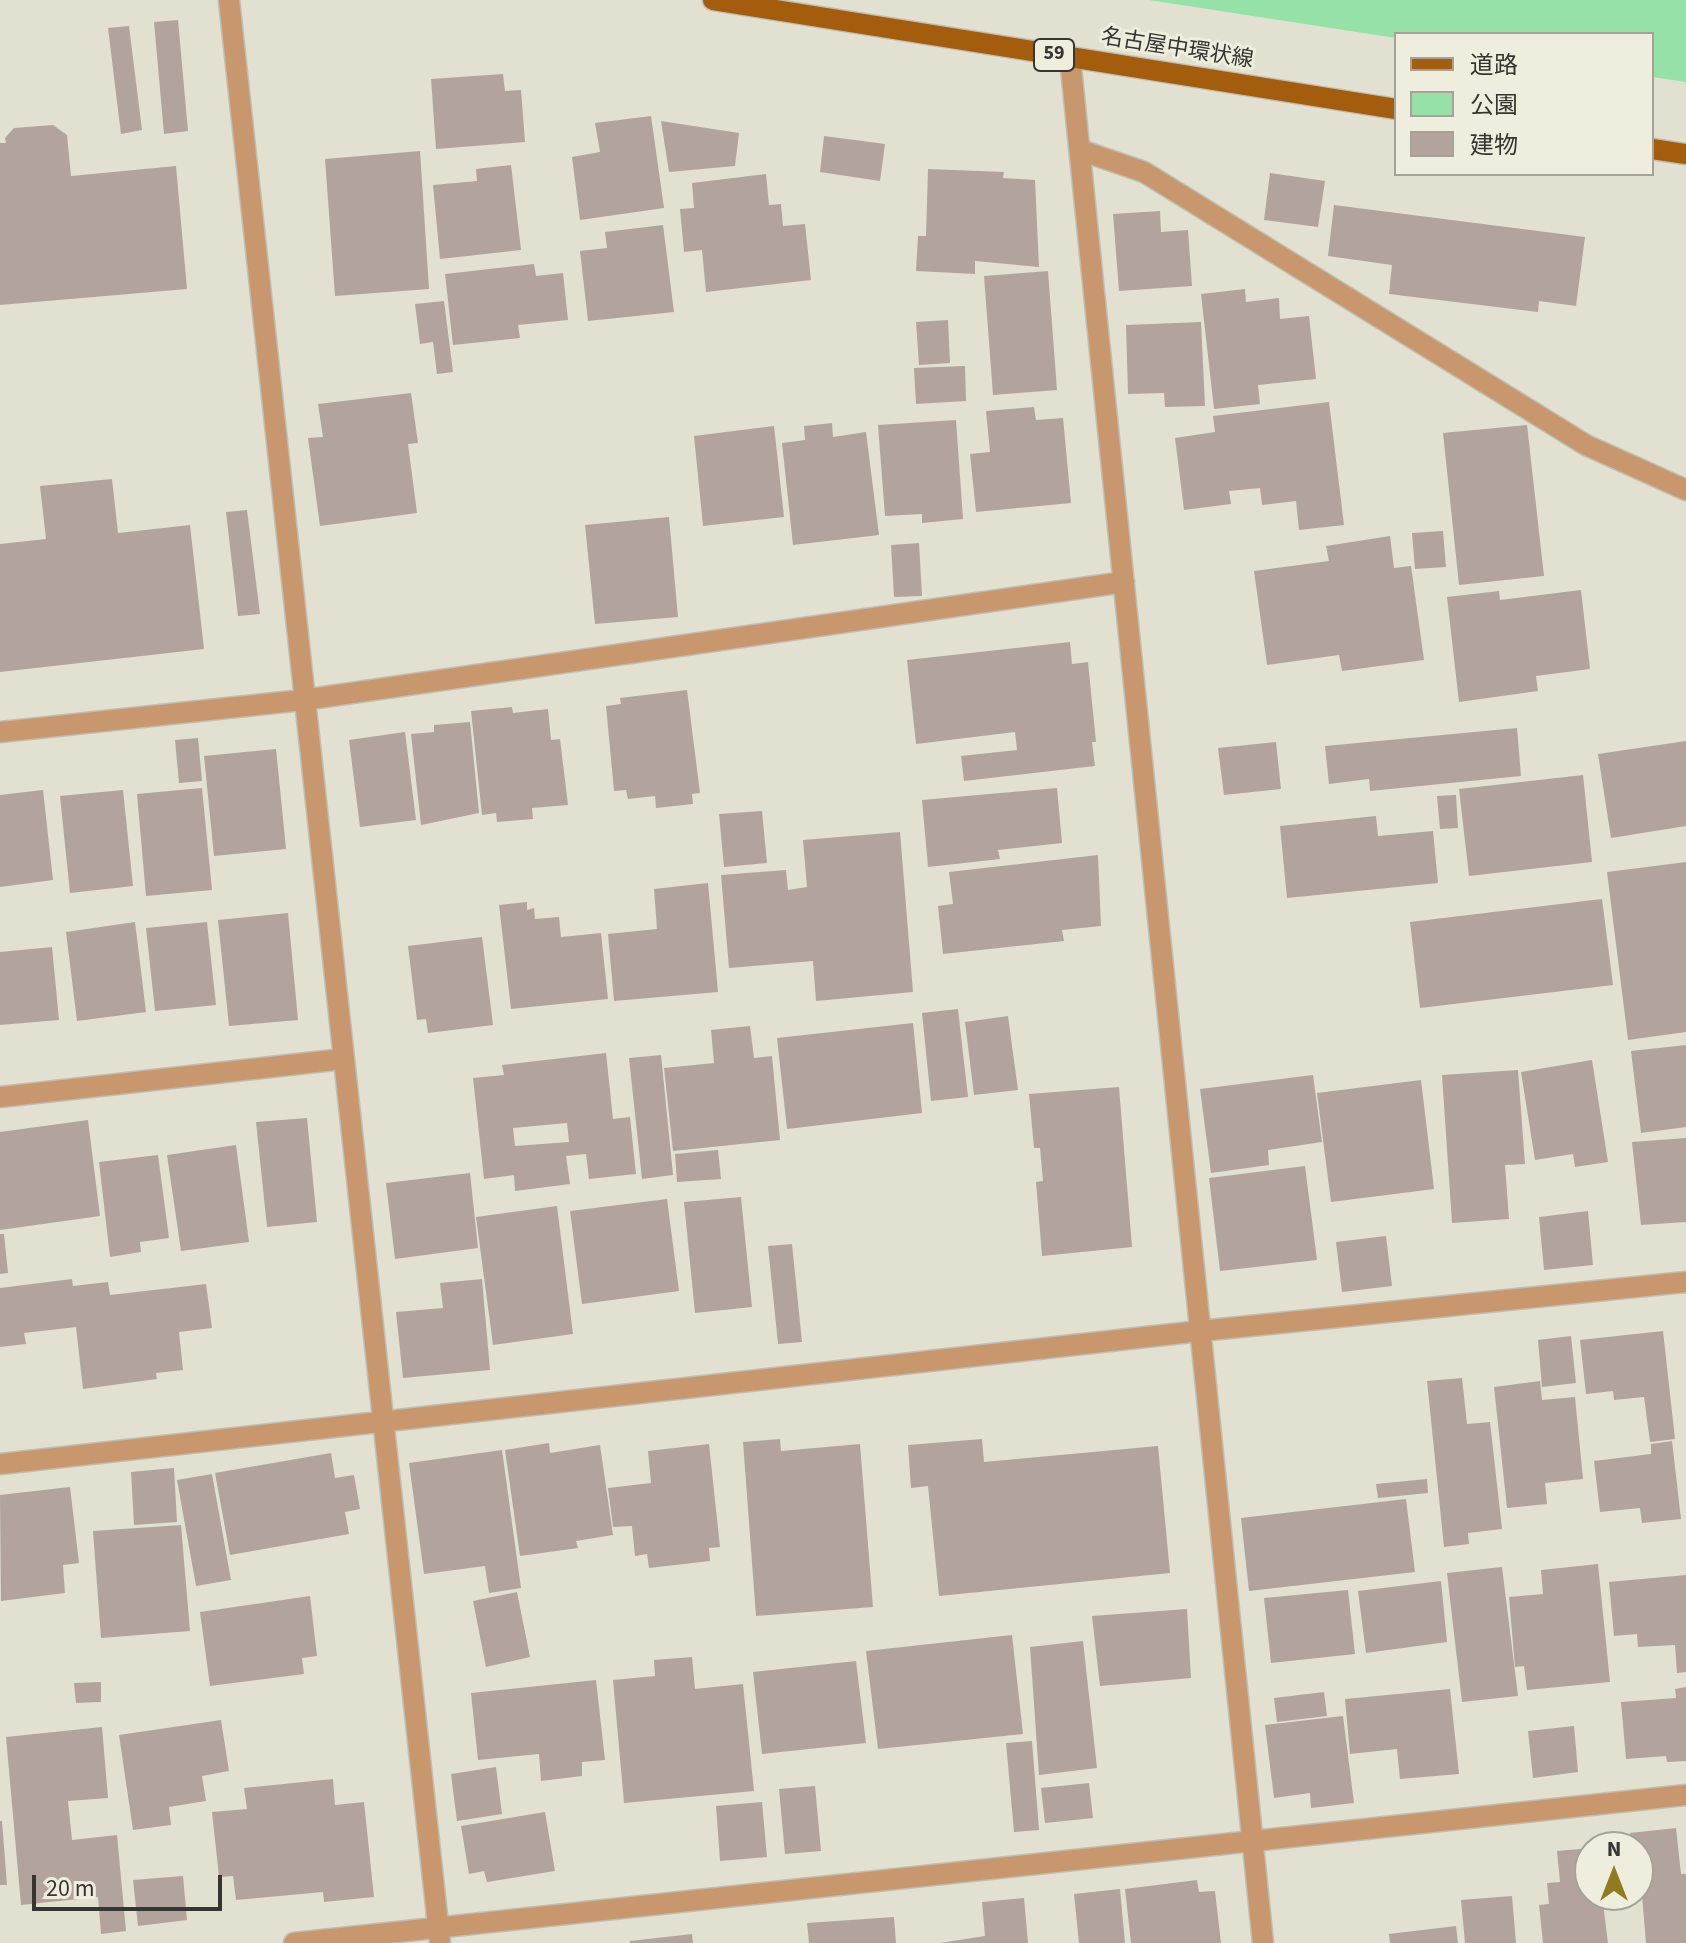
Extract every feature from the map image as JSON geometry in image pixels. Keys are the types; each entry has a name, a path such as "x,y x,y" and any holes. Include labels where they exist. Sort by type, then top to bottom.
{"main road":[{"name":"名古屋中環状線","path":"713,0 1394,109"},
{"path":"1654,149 1686,154"}],"street":[{"path":"229,0 439,1935"},
{"path":"1070,58 1263,1943"},
{"path":"1080,150 1144,172 1586,445 1686,490"},
{"path":"0,732 303,700 1124,582"},
{"path":"0,1097 343,1059"},
{"path":"0,1464 1200,1331 1686,1282"},
{"path":"294,1943 439,1935 1252,1840 1686,1795"}],"green space":[{"path":"1149,0 1686,0 1686,82 1654,77 1654,32 1394,32 1394,38"}],"building":[{"path":"178,20 188,131 164,134 154,22"},
{"path":"129,26 142,130 121,134 108,28"},
{"path":"503,74 505,91 521,90 525,142 436,149 431,79"},
{"path":"651,116 664,208 580,220 572,157 600,152 595,123"},
{"path":"661,121 739,133 735,166 669,172"},
{"path":"53,125 67,135 71,176 176,166 187,289 0,305 0,143 6,143 5,138 14,128"},
{"path":"824,136 885,144 880,181 820,172"},
{"path":"420,151 429,289 335,296 325,159"},
{"path":"511,165 521,250 440,259 433,185 477,181 476,169"},
{"path":"928,169 1004,172 1003,178 1035,180 1039,267 975,261 975,274 916,271 918,236 926,236"},
{"path":"1270,173 1325,181 1318,227 1264,220"},
{"path":"766,174 769,205 781,204 783,226 805,224 811,280 706,292 702,250 684,252 680,209 694,208 692,183"},
{"path":"1334,205 1585,237 1576,306 1539,301 1538,312 1389,294 1392,265 1328,256"},
{"path":"1160,211 1161,232 1188,230 1192,286 1119,291 1113,214"},
{"path":"663,225 674,312 588,321 580,251 607,248 605,232"},
{"path":"534,264 536,276 563,273 568,320 518,325 520,338 453,345 445,274"},
{"path":"1048,271 1057,390 993,395 984,276"},
{"path":"1245,289 1246,302 1279,298 1280,319 1309,316 1316,379 1258,385 1260,404 1214,409 1201,294"},
{"path":"444,301 453,372 437,374 433,342 420,344 415,304"},
{"path":"948,320 950,363 919,365 916,322"},
{"path":"1201,322 1205,406 1165,407 1164,393 1128,394 1126,325"},
{"path":"965,366 966,401 916,404 914,368"},
{"path":"411,393 418,443 408,444 417,513 320,526 308,438 323,437 318,404"},
{"path":"1329,402 1344,525 1299,530 1296,501 1262,505 1260,488 1229,491 1231,504 1184,510 1175,438 1215,432 1213,416"},
{"path":"1034,407 1036,420 1063,418 1071,503 976,512 970,454 990,452 986,411"},
{"path":"956,420 963,519 922,523 922,514 885,516 878,425"},
{"path":"832,423 833,437 866,432 879,535 793,545 782,443 805,440 804,426"},
{"path":"1527,425 1544,576 1459,585 1443,433"},
{"path":"774,426 784,517 703,526 694,436"},
{"path":"112,479 118,533 190,525 204,649 0,672 0,544 46,539 40,486"},
{"path":"247,510 260,614 238,616 226,512"},
{"path":"669,517 678,617 595,624 585,525"},
{"path":"1443,531 1446,567 1415,569 1412,533"},
{"path":"1390,536 1394,568 1411,566 1424,660 1342,671 1339,655 1267,665 1254,571 1329,561 1326,546"},
{"path":"919,543 922,596 894,597 891,545"},
{"path":"1581,590 1590,669 1536,676 1538,691 1459,702 1447,597 1499,591 1500,600"},
{"path":"1070,642 1072,664 1088,662 1096,742 1092,742 1095,766 964,781 961,756 1017,750 1015,732 916,744 907,660"},
{"path":"687,690 700,793 692,794 693,804 656,808 655,796 628,799 626,790 614,791 606,706 621,704 620,698"},
{"path":"512,707 513,713 548,709 551,740 560,739 568,805 532,808 533,819 497,822 496,813 482,815 471,711"},
{"path":"470,722 479,813 421,825 411,734 434,732 434,725"},
{"path":"1517,728 1521,776 1370,791 1369,779 1329,784 1325,746"},
{"path":"405,732 416,820 360,827 349,740"},
{"path":"198,738 202,781 179,783 175,740"},
{"path":"1686,741 1686,826 1611,838 1598,754"},
{"path":"1276,742 1281,789 1224,795 1218,748"},
{"path":"276,749 286,849 214,856 204,756"},
{"path":"1583,775 1592,862 1469,876 1459,789"},
{"path":"202,788 212,890 146,896 137,794"},
{"path":"1057,788 1062,843 998,850 1000,859 928,867 922,800"},
{"path":"43,790 53,880 0,887 0,795"},
{"path":"123,790 133,886 70,893 60,796"},
{"path":"1456,795 1458,828 1440,829 1437,796"},
{"path":"762,811 767,863 724,867 719,814"},
{"path":"1376,816 1378,836 1433,831 1438,883 1287,898 1280,826"},
{"path":"900,832 913,992 816,1001 813,961 729,968 721,875 786,870 788,890 807,887 803,840"},
{"path":"1098,855 1101,926 1062,930 1064,941 943,954 938,906 953,904 949,872"},
{"path":"1686,862 1686,1032 1628,1040 1607,872"},
{"path":"708,883 718,992 614,1001 608,934 657,929 654,889"},
{"path":"1602,899 1613,985 1420,1008 1410,922"},
{"path":"527,902 527,910 534,908 535,919 559,917 561,937 601,933 608,999 511,1009 499,905"},
{"path":"288,913 298,1020 229,1026 218,920"},
{"path":"135,922 146,1012 77,1021 66,932"},
{"path":"207,922 216,1005 155,1011 146,928"},
{"path":"482,937 493,1025 428,1033 426,1019 417,1020 408,946"},
{"path":"52,947 59,1020 0,1025 0,952"},
{"path":"958,1009 968,1097 931,1101 922,1013"},
{"path":"1008,1016 1018,1090 974,1095 965,1022"},
{"path":"913,1023 922,1113 787,1129 777,1038"},
{"path":"750,1026 754,1058 772,1056 780,1140 673,1151 664,1068 714,1063 711,1030"},
{"path":"1686,1045 1686,1127 1641,1133 1631,1051"},
{"path":"606,1053 613,1119 630,1117 636,1174 589,1179 586,1154 566,1156 570,1184 515,1191 514,1175 484,1179 473,1078 504,1075 502,1065","holes":["567,1123 569,1142 515,1146 513,1128"]},
{"path":"661,1055 673,1175 642,1179 629,1058"},
{"path":"1592,1060 1608,1162 1575,1167 1573,1154 1535,1160 1521,1072"},
{"path":"1518,1070 1525,1164 1505,1165 1509,1219 1452,1223 1442,1075"},
{"path":"1313,1075 1322,1142 1268,1150 1269,1165 1211,1173 1200,1089"},
{"path":"1421,1080 1434,1189 1331,1202 1317,1093"},
{"path":"1119,1087 1132,1247 1042,1256 1036,1182 1043,1181 1040,1148 1034,1148 1029,1094"},
{"path":"307,1118 317,1222 267,1227 256,1122"},
{"path":"88,1120 100,1216 0,1230 0,1132"},
{"path":"1686,1138 1686,1222 1641,1225 1632,1142"},
{"path":"236,1145 249,1242 181,1251 167,1155"},
{"path":"718,1150 721,1179 677,1182 675,1154"},
{"path":"158,1155 169,1238 140,1242 141,1252 110,1257 99,1162"},
{"path":"1305,1166 1317,1260 1220,1271 1209,1178"},
{"path":"470,1173 478,1248 395,1259 386,1183"},
{"path":"741,1197 752,1307 695,1313 684,1202"},
{"path":"667,1199 679,1291 582,1304 570,1211"},
{"path":"557,1206 573,1334 493,1345 476,1217"},
{"path":"1588,1211 1593,1265 1544,1270 1539,1217"},
{"path":"0,1234 4,1234 8,1273 0,1274"},
{"path":"1386,1236 1392,1286 1342,1292 1336,1242"},
{"path":"792,1244 802,1342 778,1344 768,1246"},
{"path":"72,1279 73,1286 108,1282 110,1295 206,1284 212,1328 179,1332 183,1370 156,1373 157,1379 83,1389 76,1327 24,1333 26,1344 0,1347 0,1288"},
{"path":"482,1279 490,1370 403,1378 396,1312 443,1308 440,1283"},
{"path":"1663,1331 1675,1439 1650,1442 1644,1397 1614,1400 1613,1391 1586,1394 1580,1340"},
{"path":"1571,1336 1576,1383 1542,1387 1538,1340"},
{"path":"1462,1378 1467,1424 1490,1422 1502,1529 1468,1533 1469,1544 1444,1547 1427,1381"},
{"path":"1540,1381 1542,1400 1575,1397 1583,1479 1545,1483 1547,1504 1507,1508 1494,1387"},
{"path":"780,1439 781,1451 860,1444 873,1607 756,1616 743,1442"},
{"path":"982,1439 984,1462 1158,1446 1170,1573 939,1596 928,1486 911,1488 908,1445"},
{"path":"1672,1441 1681,1519 1642,1523 1640,1508 1600,1512 1594,1461 1651,1454 1651,1444"},
{"path":"549,1443 550,1453 600,1445 613,1535 576,1541 578,1548 520,1556 505,1450"},
{"path":"709,1444 720,1547 709,1548 710,1561 649,1568 647,1554 635,1556 632,1526 613,1527 608,1488 651,1483 648,1451"},
{"path":"502,1450 521,1588 489,1593 485,1566 424,1574 409,1463"},
{"path":"331,1453 335,1478 354,1475 360,1509 345,1512 349,1534 230,1555 215,1473"},
{"path":"174,1468 177,1522 134,1525 131,1472"},
{"path":"212,1474 231,1580 196,1586 177,1480"},
{"path":"1427,1479 1428,1493 1378,1498 1376,1484"},
{"path":"70,1487 79,1563 63,1565 65,1593 1,1601 0,1495"},
{"path":"1406,1499 1415,1572 1249,1591 1241,1518"},
{"path":"181,1525 190,1631 101,1638 93,1531"},
{"path":"1598,1564 1610,1682 1527,1690 1524,1666 1515,1667 1509,1597 1543,1594 1541,1570"},
{"path":"1502,1567 1518,1696 1462,1702 1447,1573"},
{"path":"1686,1575 1686,1672 1677,1673 1675,1645 1638,1647 1637,1634 1614,1636 1609,1582"},
{"path":"1441,1581 1447,1642 1366,1653 1358,1591"},
{"path":"1348,1590 1355,1654 1271,1663 1264,1598"},
{"path":"517,1592 530,1657 486,1667 473,1601"},
{"path":"310,1596 317,1656 302,1658 304,1674 210,1686 200,1612"},
{"path":"1187,1609 1191,1678 1100,1686 1092,1616"},
{"path":"1012,1635 1023,1734 878,1749 866,1651"},
{"path":"1083,1641 1097,1768 1039,1775 1030,1647"},
{"path":"692,1657 695,1689 743,1684 754,1791 624,1803 613,1680 655,1676 654,1660"},
{"path":"856,1661 866,1743 762,1754 753,1672"},
{"path":"596,1680 605,1760 582,1762 582,1776 541,1781 539,1754 478,1760 471,1693"},
{"path":"101,1682 101,1702 76,1703 74,1683"},
{"path":"1686,1687 1686,1761 1667,1762 1666,1756 1626,1759 1621,1702 1676,1698 1675,1689"},
{"path":"1450,1689 1459,1774 1400,1779 1397,1749 1350,1754 1345,1699"},
{"path":"1324,1692 1327,1716 1277,1722 1274,1698"},
{"path":"1343,1716 1354,1803 1311,1808 1310,1793 1274,1798 1265,1725"},
{"path":"221,1720 229,1771 202,1776 206,1801 169,1807 171,1825 133,1830 119,1735"},
{"path":"1574,1726 1578,1772 1533,1778 1528,1731"},
{"path":"102,1727 108,1798 68,1801 72,1840 117,1835 126,1931 101,1934 98,1897 21,1905 6,1737"},
{"path":"1032,1741 1039,1830 1014,1832 1006,1743"},
{"path":"496,1767 502,1814 457,1821 451,1774"},
{"path":"333,1779 335,1805 364,1802 374,1897 324,1902 323,1892 236,1900 233,1876 219,1877 212,1812 247,1809 244,1788"},
{"path":"1089,1783 1093,1818 1045,1823 1041,1788"},
{"path":"815,1786 821,1851 785,1854 779,1789"},
{"path":"762,1802 767,1857 720,1861 716,1806"},
{"path":"545,1812 555,1871 487,1882 484,1871 469,1874 461,1826"},
{"path":"2,1821 7,1885 0,1885"},
{"path":"1676,1828 1681,1874 1686,1874 1686,1943 1646,1943 1643,1911 1654,1911 1654,1831 1648,1831"},
{"path":"1574,1849 1574,1911 1604,1911 1608,1943 1543,1943 1539,1905 1549,1904 1547,1883 1560,1882 1557,1851"},
{"path":"183,1876 187,1920 138,1926 133,1880"},
{"path":"1197,1880 1199,1892 1215,1891 1221,1943 1131,1943 1125,1889"},
{"path":"1120,1889 1125,1943 1079,1943 1074,1894"},
{"path":"1512,1896 1516,1943 1465,1943 1461,1900"},
{"path":"1024,1898 1028,1943 940,1943 985,1936 982,1902"},
{"path":"894,1917 896,1943 809,1943 807,1923"},
{"path":"1456,1926 1458,1943 1390,1943 1389,1934"},
{"path":"692,1934 693,1943 630,1943 630,1941"}]}
